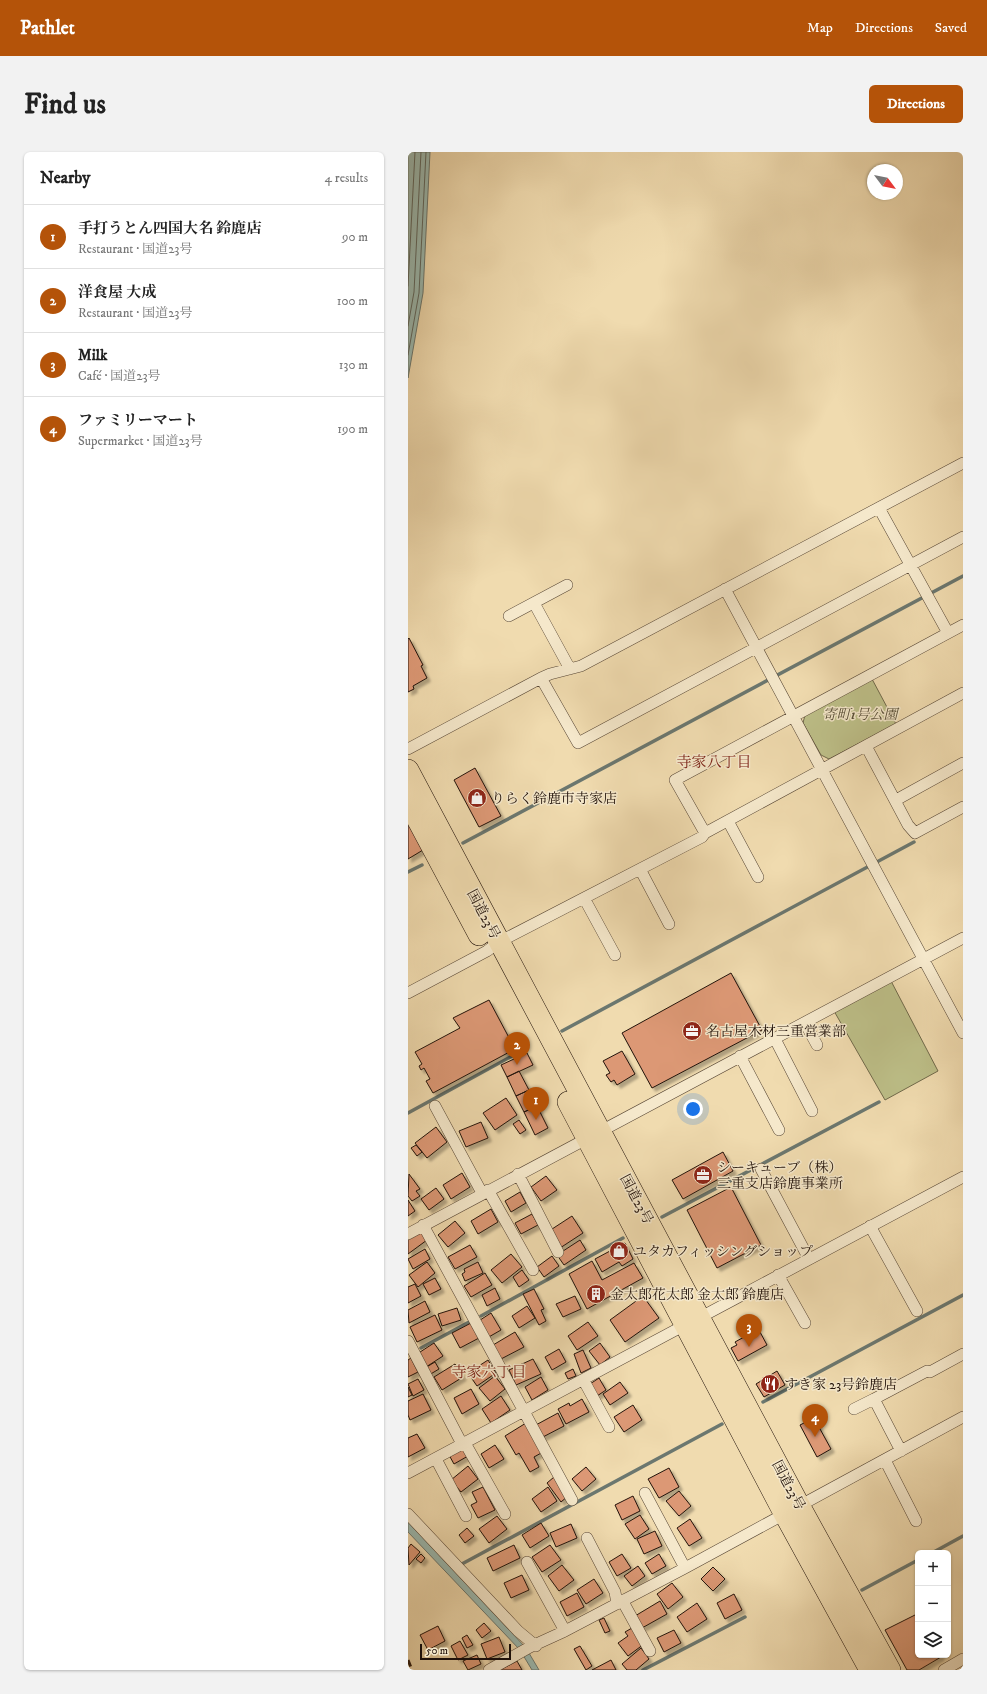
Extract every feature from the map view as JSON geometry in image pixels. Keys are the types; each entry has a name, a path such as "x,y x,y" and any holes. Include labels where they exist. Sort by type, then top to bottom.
{"highway":[{"name":"国道23号","path":"408,770 493,946 792,1509 870,1670"},
{"name":"国道23号","path":"408,802 493,946"},
{"name":"国道23号","path":"792,1509 890,1670"}],"street":[{"path":"408,749 541,678 570,668 581,666 963,463"},
{"path":"879,508 948,633"},
{"path":"541,678 578,743 963,537"},
{"path":"509,616 567,586"},
{"path":"726,589 963,1033"},
{"path":"534,603 570,668"},
{"path":"705,833 675,780 963,625"},
{"path":"408,993 493,946 702,837 705,833 963,693"},
{"path":"866,746 908,825 915,833 963,807"},
{"path":"896,800 963,763"},
{"path":"728,821 758,877"},
{"path":"640,869 669,924"},
{"path":"584,898 615,955"},
{"path":"408,1234 740,1056 775,1040 963,938"},
{"path":"805,1023 817,1045"},
{"path":"775,1040 812,1111"},
{"path":"740,1056 779,1130"},
{"path":"435,1106 532,1270"},
{"path":"761,1170 808,1259"},
{"path":"518,1174 558,1252"},
{"path":"408,1473 584,1381 778,1275 963,1177"},
{"path":"424,1226 572,1500"},
{"path":"870,1226 917,1311"},
{"path":"778,1275 805,1323"},
{"path":"408,1341 505,1514"},
{"path":"854,1410 927,1371 930,1372 963,1354"},
{"path":"584,1381 608,1427"},
{"path":"874,1399 901,1451"},
{"path":"489,1670 685,1568 963,1418"},
{"path":"436,1459 466,1516"},
{"path":"885,1460 916,1521"},
{"path":"645,1493 685,1568"},
{"path":"408,1514 533,1646"},
{"path":"587,1538 619,1602 650,1651"},
{"path":"527,1562 565,1631"},
{"path":"944,1670 963,1659"}],"green space":[{"name":"寄町1号公園","path":"872,679 896,724 829,759 821,755 803,723 805,715"},
{"path":"891,981 938,1071 885,1100 834,1011"}],"water":[{"path":"408,152 430,152 423,293 408,378"},
{"path":"408,1522 526,1648 539,1670 532,1670 520,1650 408,1532"}],"building":[{"path":"409,638 423,665 421,666 427,678 413,686 414,689 408,692 408,639"},
{"name":"りらく鈴鹿市寺家店","path":"475,768 501,816 479,827 454,780"},
{"path":"408,823 423,850 408,859"},
{"name":"名古屋木材三重営業部","path":"731,973 762,1030 652,1088 622,1033"},
{"path":"489,1000 515,1049 433,1093 426,1081 430,1079 424,1068 421,1070 419,1066 422,1064 415,1052 460,1028 453,1018"},
{"path":"622,1051 635,1074 617,1085 614,1080 611,1082 606,1075 610,1073 603,1061"},
{"path":"527,1053 533,1065 507,1077 501,1065"},
{"path":"519,1071 529,1090 516,1096 507,1077"},
{"path":"529,1090 537,1106 524,1112 516,1096"},
{"path":"506,1098 517,1115 495,1130 483,1113"},
{"path":"537,1106 548,1128 535,1135 524,1112"},
{"path":"519,1120 526,1130 520,1134 513,1124"},
{"path":"481,1122 488,1138 466,1147 459,1131"},
{"path":"436,1127 447,1142 427,1158 415,1143"},
{"path":"416,1145 422,1152 417,1156 411,1148"},
{"name":"シーキューブ（株） 三重支店鈴鹿事業所","path":"723,1152 733,1171 683,1199 672,1180"},
{"path":"462,1173 470,1187 451,1199 443,1185"},
{"path":"409,1174 420,1189 416,1191 420,1196 412,1201 408,1196"},
{"path":"546,1176 557,1190 541,1201 531,1187"},
{"path":"731,1187 761,1245 717,1268 687,1210"},
{"path":"436,1188 444,1199 429,1210 421,1199"},
{"path":"520,1192 526,1203 511,1212 505,1201"},
{"path":"408,1200 415,1211 408,1216"},
{"path":"491,1209 498,1222 478,1234 471,1221"},
{"path":"532,1214 538,1225 521,1234 515,1223"},
{"path":"572,1216 583,1233 560,1248 549,1231"},
{"path":"455,1221 465,1233 448,1247 438,1235"},
{"path":"419,1230 427,1240 408,1254 408,1239"},
{"path":"580,1240 586,1250 564,1265 557,1255"},
{"name":"ユタカフィッシングショップ","path":"625,1243 633,1259 622,1266 619,1262 602,1272 595,1259"},
{"path":"470,1245 477,1257 455,1269 448,1257"},
{"path":"425,1249 430,1259 413,1269 408,1259"},
{"path":"511,1254 522,1267 502,1283 491,1270"},
{"path":"552,1256 559,1266 544,1277 537,1267"},
{"name":"金太郎花太郎 金太郎 鈴鹿店","path":"592,1261 602,1280 634,1263 643,1278 587,1309 569,1274"},
{"path":"427,1262 435,1273 418,1287 409,1275"},
{"path":"478,1262 483,1273 465,1281 462,1274 465,1272 464,1269"},
{"path":"522,1270 529,1280 519,1287 513,1277"},
{"path":"485,1273 492,1285 471,1297 464,1286"},
{"path":"435,1278 441,1289 429,1295 423,1284"},
{"path":"415,1284 421,1296 408,1303 408,1287"},
{"path":"495,1288 500,1299 487,1306 482,1295"},
{"path":"534,1289 544,1309 541,1310 546,1321 539,1325 523,1294"},
{"path":"575,1296 581,1309 563,1317 556,1304"},
{"path":"643,1296 659,1318 625,1342 610,1320"},
{"path":"425,1301 430,1312 409,1323 408,1310"},
{"path":"527,1306 535,1318 519,1328 512,1316"},
{"path":"457,1308 461,1320 442,1326 438,1314"},
{"path":"491,1313 501,1330 487,1338 477,1322"},
{"path":"435,1315 442,1330 417,1342 410,1327"},
{"path":"588,1322 598,1336 577,1350 568,1336"},
{"path":"471,1323 479,1338 460,1348 452,1333"},
{"path":"515,1332 524,1347 501,1359 493,1345"},
{"path":"760,1332 767,1345 738,1361 731,1348 737,1345 735,1342 744,1337 746,1340"},
{"path":"434,1343 443,1356 426,1367 417,1354"},
{"path":"600,1343 610,1357 600,1365 589,1351"},
{"path":"559,1349 566,1362 552,1370 545,1357"},
{"path":"583,1350 591,1368 581,1373 574,1354"},
{"path":"411,1358 418,1372 408,1377 408,1360"},
{"path":"533,1359 541,1374 516,1385 509,1370"},
{"path":"488,1360 496,1373 477,1386 468,1373"},
{"path":"435,1362 439,1369 429,1375 425,1368"},
{"path":"455,1364 463,1377 442,1390 434,1377"},
{"path":"573,1369 576,1376 568,1379 565,1373"},
{"name":"すき家 23号鈴鹿店","path":"777,1371 785,1385 764,1397 756,1384"},
{"path":"495,1376 505,1389 490,1401 479,1388"},
{"path":"541,1377 548,1390 532,1400 525,1387"},
{"path":"599,1378 606,1390 597,1396 590,1384"},
{"path":"418,1379 424,1390 413,1396 408,1384"},
{"path":"620,1382 628,1393 610,1405 603,1394"},
{"path":"408,1387 412,1395 408,1397"},
{"path":"471,1389 479,1404 462,1414 454,1398"},
{"path":"423,1394 431,1410 410,1420 408,1415 408,1401"},
{"path":"501,1396 510,1410 491,1423 482,1409"},
{"path":"582,1399 589,1412 566,1424 558,1409 569,1403 570,1406"},
{"path":"633,1405 642,1420 624,1432 614,1417"},
{"path":"558,1413 564,1426 541,1438 534,1426"},
{"path":"814,1418 831,1449 817,1457 800,1425"},
{"path":"526,1423 543,1452 534,1457 539,1467 530,1472 519,1453 516,1455 505,1436"},
{"path":"417,1434 425,1448 408,1457 408,1438"},
{"path":"495,1445 504,1459 489,1468 481,1454"},
{"path":"463,1447 468,1456 454,1464 449,1455"},
{"path":"468,1466 478,1479 461,1492 451,1480"},
{"path":"586,1467 596,1479 582,1491 572,1479"},
{"path":"669,1468 679,1487 659,1498 648,1479"},
{"path":"554,1477 568,1496 561,1502 547,1483"},
{"path":"483,1487 495,1510 478,1518 471,1505 477,1502 472,1492"},
{"path":"548,1487 557,1501 541,1512 532,1499"},
{"path":"679,1491 691,1506 679,1516 666,1501"},
{"path":"633,1496 640,1511 622,1520 615,1505"},
{"path":"640,1515 649,1529 635,1539 625,1524"},
{"path":"497,1516 507,1529 489,1543 479,1529"},
{"path":"690,1519 702,1538 689,1546 677,1528"},
{"path":"541,1523 549,1536 530,1548 522,1535"},
{"path":"571,1524 577,1538 556,1547 550,1533"},
{"path":"467,1528 474,1536 465,1543 459,1535"},
{"path":"655,1531 662,1546 644,1554 637,1539"},
{"path":"411,1544 420,1552 409,1565 408,1548"},
{"path":"514,1545 520,1558 493,1571 487,1558"},
{"path":"550,1545 561,1560 542,1572 532,1557"},
{"path":"421,1554 425,1558 421,1563 416,1559"},
{"path":"622,1554 631,1568 617,1576 609,1562"},
{"path":"659,1554 666,1566 652,1574 645,1563"},
{"path":"562,1565 574,1580 559,1591 548,1576"},
{"path":"638,1566 645,1576 632,1586 624,1576"},
{"path":"713,1567 725,1579 713,1591 701,1579"},
{"path":"522,1575 529,1590 511,1598 504,1583"},
{"path":"594,1579 603,1593 586,1604 577,1590"},
{"path":"672,1583 683,1597 668,1609 657,1594"},
{"path":"577,1593 584,1607 567,1616 560,1602"},
{"path":"734,1594 742,1610 725,1619 717,1603"},
{"path":"660,1601 667,1614 642,1628 635,1616"},
{"path":"697,1603 707,1619 687,1632 677,1617"},
{"path":"915,1615 915,1658 939,1658 919,1670 907,1670 885,1630"},
{"path":"604,1618 610,1631 605,1633 599,1620"},
{"path":"484,1623 491,1631 482,1638 476,1630"},
{"path":"438,1626 445,1641 428,1650 420,1635"},
{"path":"632,1628 644,1644 628,1656 618,1643 628,1636 625,1632"},
{"path":"674,1630 681,1643 664,1652 657,1638"},
{"path":"467,1635 473,1645 467,1648 462,1638"},
{"path":"499,1637 505,1652 487,1659 481,1644"},
{"path":"460,1641 468,1655 458,1660 451,1646"},
{"path":"580,1646 592,1666 586,1670 574,1649"},
{"path":"641,1648 649,1659 636,1670 627,1670 622,1664"},
{"path":"477,1655 481,1664 468,1670 463,1661"},
{"path":"611,1660 616,1670 592,1670"},
{"path":"517,1661 522,1670 500,1670"}],"waterway":[{"path":"463,843 963,576"},
{"path":"562,1031 914,842"},
{"path":"408,872 422,865"},
{"path":"408,1113 523,1050"},
{"path":"662,1217 879,1102"},
{"path":"481,1316 623,1238"},
{"path":"763,1402 963,1295"},
{"path":"421,1348 471,1321"},
{"path":"460,1565 722,1424"},
{"path":"937,1550 963,1536"},
{"path":"862,1590 915,1562"},
{"path":"643,1670 745,1617"}],"railway":[{"path":"408,1660 412,1670"}],"place":[{"name":"りらく鈴鹿市寺家店","path":"477,798"},
{"name":"名古屋木材三重営業部","path":"692,1031"},
{"name":"洋食屋 大成","path":"517,1065"},
{"name":"手打うとん四国大名 鈴鹿店","path":"536,1120"},
{"name":"シーキューブ（株） 三重支店鈴鹿事業所","path":"703,1175"},
{"name":"ユタカフィッシングショップ","path":"619,1251"},
{"name":"金太郎花太郎 金太郎 鈴鹿店","path":"596,1294"},
{"name":"Milk","path":"749,1347"},
{"name":"すき家 23号鈴鹿店","path":"770,1384"},
{"name":"ファミリーマート","path":"815,1437"}],"district":[{"name":"寺家八丁目","path":"714,762"},
{"name":"寺家六丁目","path":"489,1372"}]}
